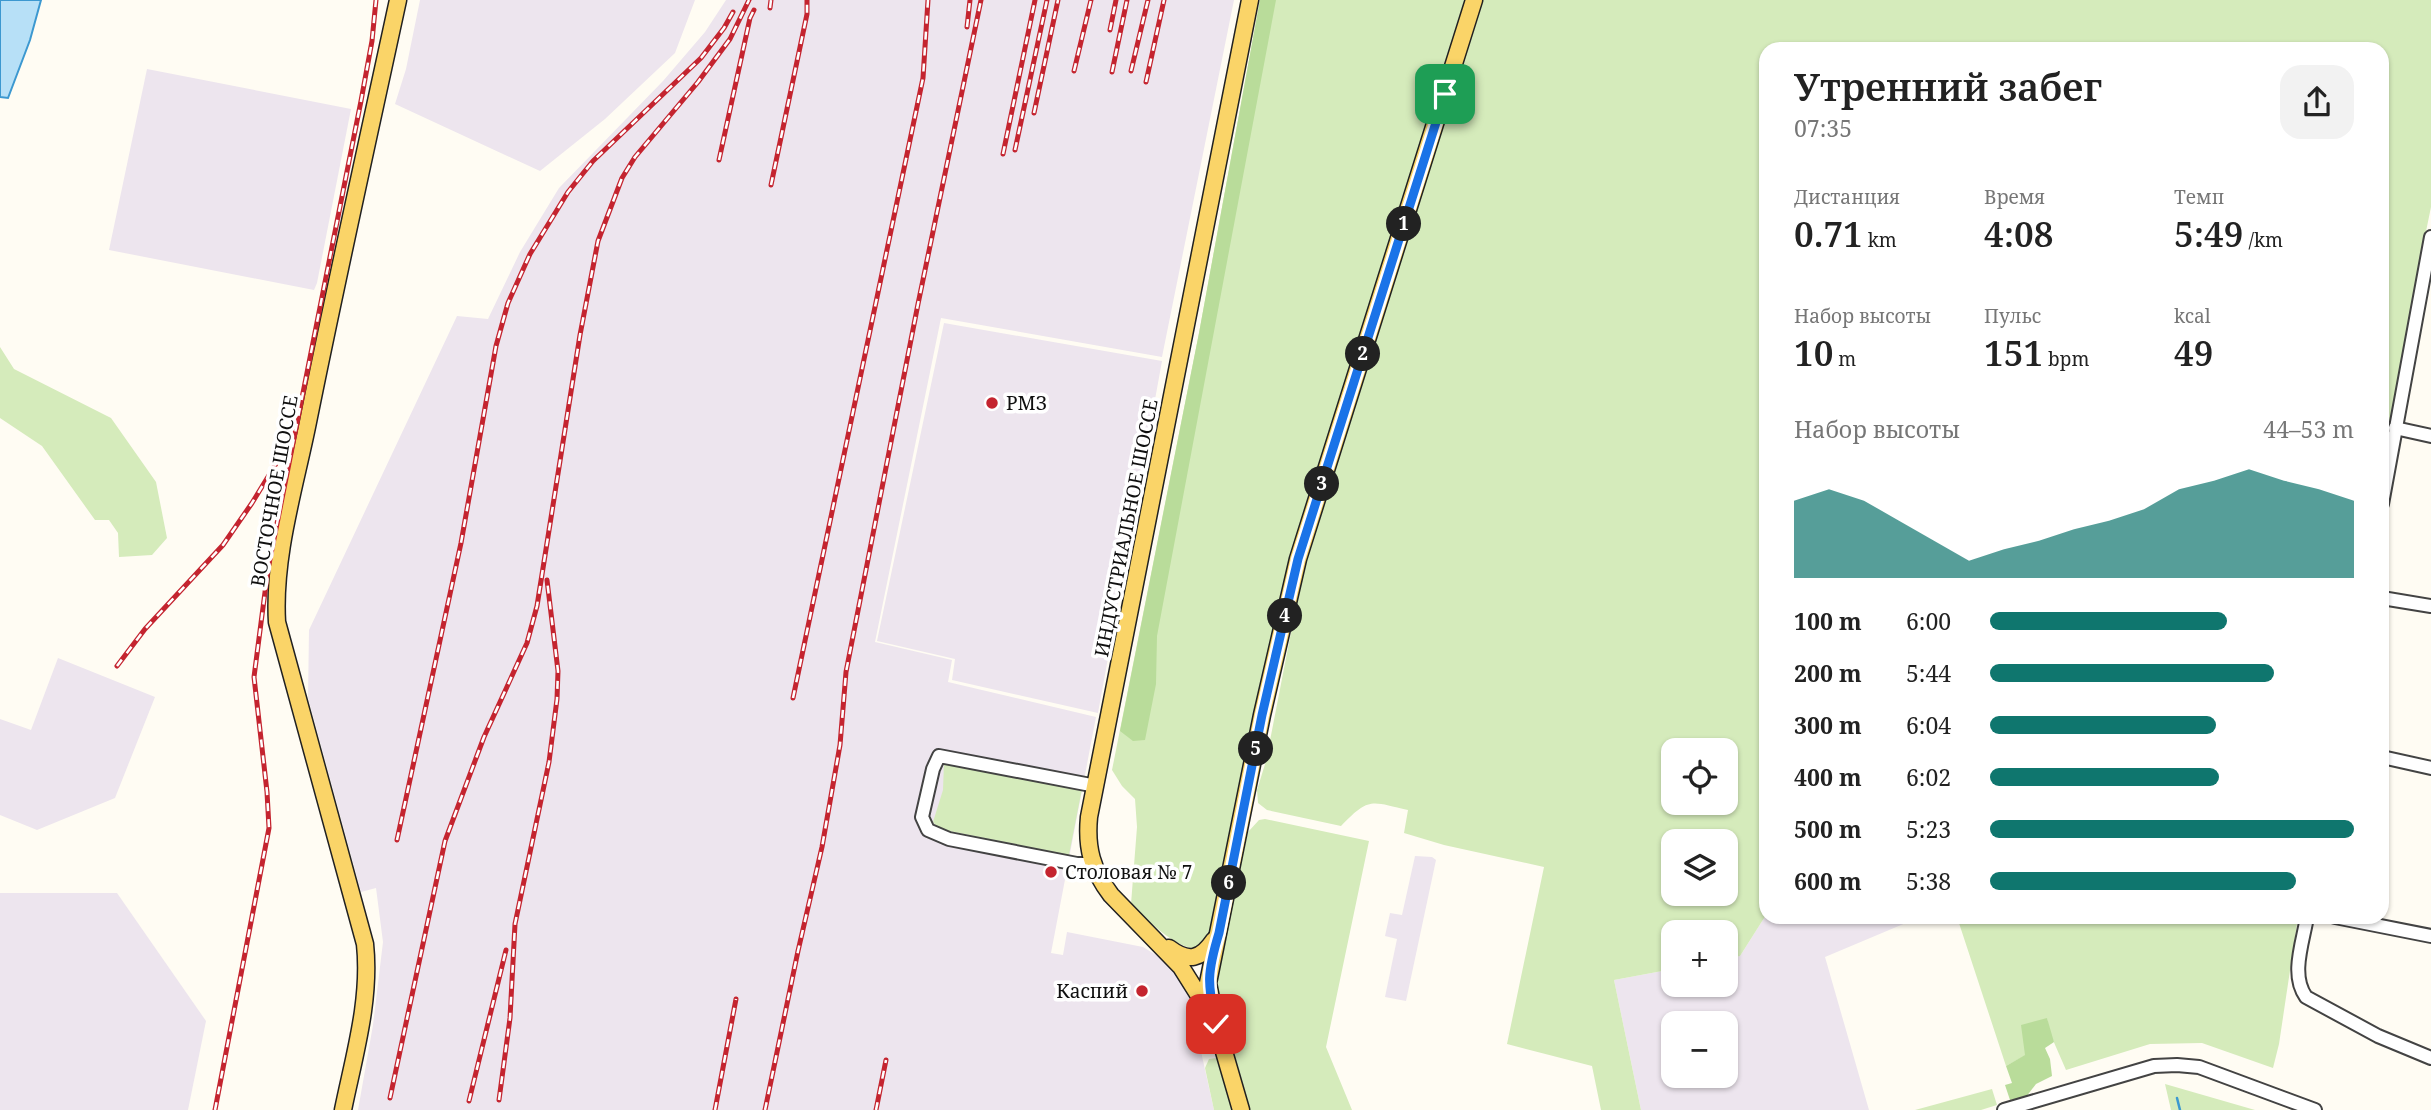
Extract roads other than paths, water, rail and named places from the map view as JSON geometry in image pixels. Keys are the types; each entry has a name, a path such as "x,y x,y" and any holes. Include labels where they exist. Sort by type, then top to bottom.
{"main road":[{"name":"ВОСТОЧНОЕ ШОССЕ","path":"343,1110 365,1003 368,970 365,944 277,622 276,596 282,547 319,365 398,0"},
{"name":"ИНДУСТРИАЛЬНОЕ ШОССЕ","path":"1216,1024 1181,967 1111,895 1093,864 1087,837 1250,0"},
{"name":"ИНДУСТРИАЛЬНОЕ ШОССЕ","path":"1241,1110 1216,1024 1208,983 1262,715 1298,559 1474,0"},
{"path":"1150,935 1175,952 1186,957 1197,957 1205,953 1219,933"}],"street":[{"path":"2389,463 2428,271 2431,237"},
{"path":"2395,428 2431,436"},
{"path":"2389,599 2431,606"},
{"path":"1093,864 1077,864 949,839 928,830 922,817 933,769 939,756 1096,786"},
{"path":"2389,759 2431,768"},
{"path":"2306,924 2297,975 2306,997 2378,1036 2431,1058"},
{"path":"2370,924 2431,936"},
{"path":"2004,1110 2154,1066 2177,1065 2199,1067 2315,1110"}],"water":[{"path":"0,0 41,0 30,40 8,98 0,97"}],"waterway":[{"path":"2177,1098 2180,1110"}],"railway":[{"path":"215,1110 269,828 254,677 268,569 361,101 376,0"},
{"path":"390,1098 445,841 484,737 527,643 537,606 580,335 598,241 622,178 635,157 730,39 749,0"},
{"path":"770,8 771,0"},
{"path":"771,185 807,14 807,0"},
{"path":"793,698 923,78 928,0"},
{"path":"967,27 970,0"},
{"path":"765,1110 822,847 840,745 846,672 981,0"},
{"path":"1003,154 1035,0"},
{"path":"1015,150 1047,0"},
{"path":"1034,113 1058,0"},
{"path":"1074,71 1091,0"},
{"path":"1110,30 1116,0"},
{"path":"1112,72 1127,0"},
{"path":"1131,71 1148,0"},
{"path":"1146,82 1164,0"},
{"path":"719,160 754,10"},
{"path":"397,840 461,543 496,346 508,303 530,254 568,192 593,161 701,58 733,12"},
{"path":"117,666 145,629 223,545 277,462 287,440"},
{"path":"499,1100 510,1018 515,924 549,762 557,699 558,671 547,580"},
{"path":"469,1101 506,950"},
{"path":"715,1110 736,999"},
{"path":"876,1110 886,1060"}],"place":[{"name":"РМЗ","path":"992,403"},
{"name":"Столовая № 7","path":"1051,872"},
{"name":"Каспий","path":"1142,991"}]}
